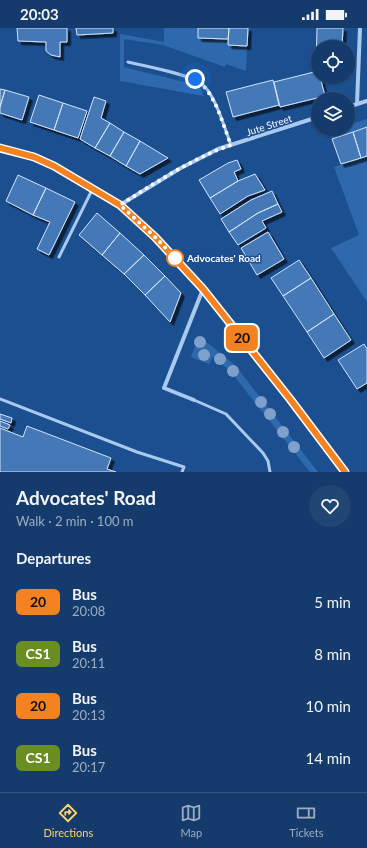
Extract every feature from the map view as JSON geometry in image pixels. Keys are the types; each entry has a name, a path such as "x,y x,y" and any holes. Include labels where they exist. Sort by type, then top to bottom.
{"street":[{"path":"360,28 357,104 367,100"},
{"name":"Jute Street","path":"120,205 184,166 218,149 311,119"},
{"path":"0,148 34,157 54,166 93,188 120,205 155,237 203,289 290,399 345,472"},
{"path":"194,400 164,388 203,289"}],"lane":[{"path":"128,62 188,77 203,84 212,98 231,145"},
{"path":"59,257 93,188"},
{"path":"0,398 137,452 184,467 182,472"},
{"path":"194,400 226,414 263,453 268,461 270,472"}],"shaded area":[{"path":"164,28 248,28 246,71 226,64 225,67 163,45 124,39 124,67 196,85 201,89 204,96 120,81 120,34 164,42"},
{"path":"367,119 367,127 355,131 355,123"},
{"path":"331,136 341,136 332,139"},
{"path":"367,156 367,302 331,248 359,235 334,167"},
{"path":"199,336 235,365 318,472 310,472 230,371 213,357 209,364 191,357"}],"building":[{"path":"17,28 67,28 67,42 60,42 60,57 51,55 46,51 46,42 18,41"},
{"path":"76,28 113,28 113,33 77,35"},
{"path":"198,28 229,28 228,39 198,38"},
{"path":"229,28 248,28 247,46 228,45"},
{"path":"317,28 343,28 342,40 317,40"},
{"path":"311,73 311,84 322,84 324,92 311,92 311,99 280,107 274,82"},
{"path":"273,80 279,105 233,117 226,92"},
{"path":"0,89 5,90 0,107"},
{"path":"5,90 29,97 22,120 0,113 0,107"},
{"path":"39,95 63,103 54,130 30,122"},
{"path":"94,97 106,101 101,118 110,123 95,148 80,139"},
{"path":"63,103 87,111 78,138 54,130"},
{"path":"110,123 124,132 110,156 95,148"},
{"path":"367,127 367,156 361,158 354,136 355,131"},
{"path":"124,132 140,141 126,166 110,156"},
{"path":"341,136 354,136 361,158 341,164 332,139"},
{"path":"140,141 168,158 140,174 126,166"},
{"path":"237,160 241,169 234,172 238,181 210,198 199,180 228,163"},
{"path":"255,174 265,190 248,196 220,214 210,198 238,181"},
{"path":"18,175 46,188 33,215 6,201"},
{"path":"46,188 75,202 49,255 37,249 50,222 33,215"},
{"path":"272,191 278,204 258,213 229,232 221,219 251,200"},
{"path":"278,204 282,212 262,221 266,228 238,245 229,232 258,213"},
{"path":"97,213 120,233 102,255 79,235"},
{"path":"268,232 284,259 257,275 241,248"},
{"path":"120,233 144,255 124,274 102,255"},
{"path":"144,255 165,276 145,295 124,274"},
{"path":"299,260 311,278 283,296 271,278"},
{"path":"165,276 181,293 170,322 145,295"},
{"path":"311,278 334,314 307,332 283,296"},
{"path":"334,314 351,340 324,358 307,332"},
{"path":"364,344 367,349 367,383 357,389 338,360"},
{"path":"0,414 12,418 11,423 0,419"},
{"path":"0,421 10,425 8,429 0,426"},
{"path":"27,426 111,458 107,469 116,472 0,472 0,428 23,437"}],"bus line":[{"name":"20","path":"0,148 9,149 34,157 54,166 120,205 137,220 155,237 203,289 290,399 345,472"}],"place":[{"name":"Advocates' Road","path":"175,258"}],"route":[{"path":"175,258 155,237 120,205 179,169 218,149 231,145 212,98 203,84 195,79"}]}
